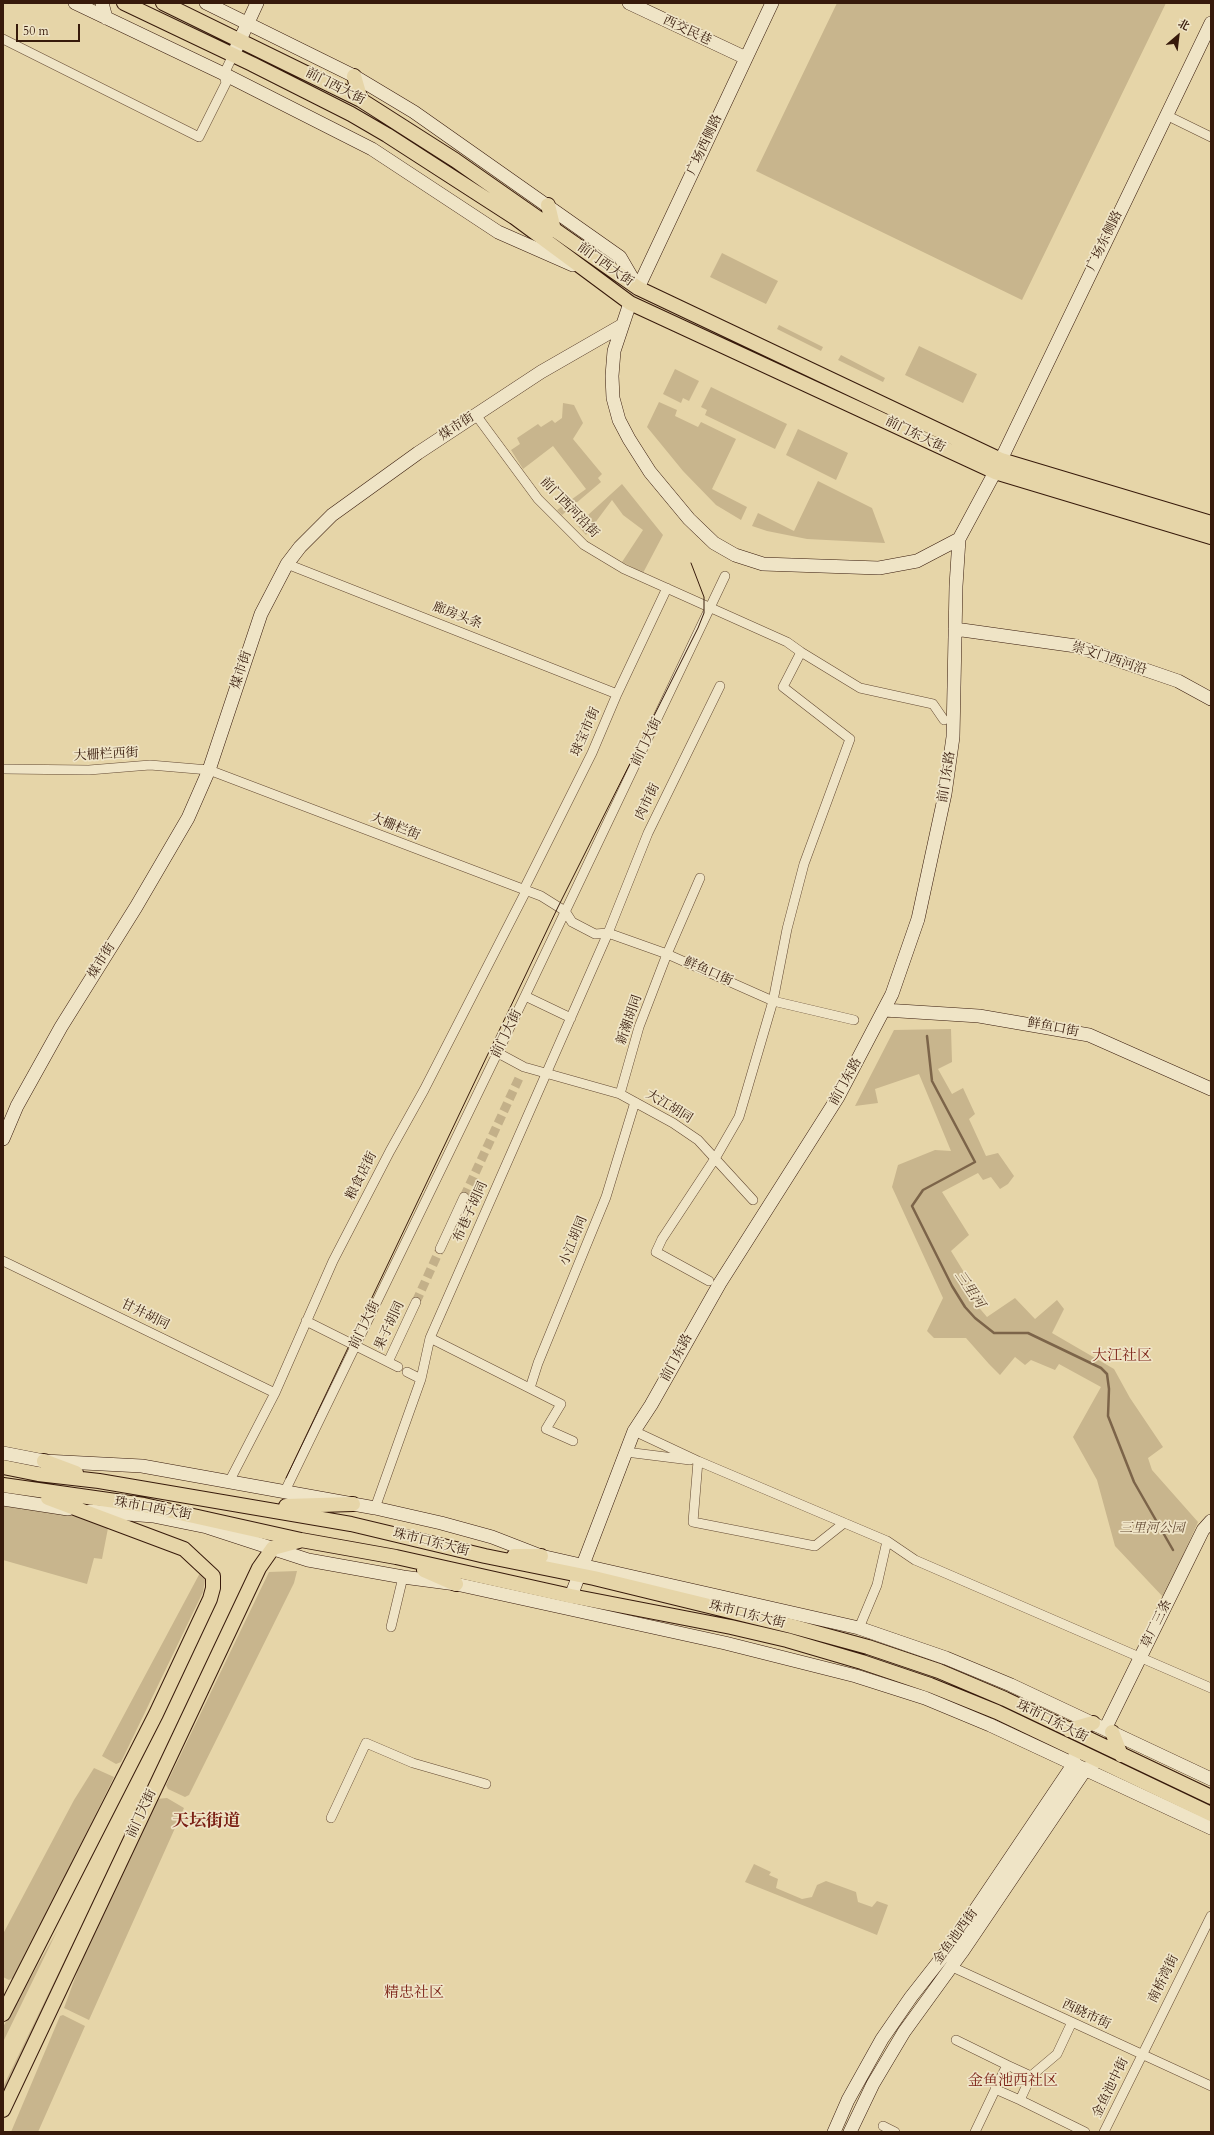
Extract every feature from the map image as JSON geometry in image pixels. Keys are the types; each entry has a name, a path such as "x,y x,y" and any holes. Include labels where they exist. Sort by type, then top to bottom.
{"main road":[{"name":"前门西大街","path":"124,3 351,114 412,150 514,217 630,303"},
{"name":"前门西大街","path":"163,3 361,100 404,126 638,288"},
{"path":"354,76 361,100"},
{"path":"548,206 554,230"},
{"path":"630,303 638,288"},
{"name":"前门东大街","path":"638,288 998,466 1211,524"},
{"name":"前门东大街","path":"630,303 998,466 1211,537"},
{"path":"44,1461 99,1481"},
{"name":"珠市口西大街","path":"3,1467 38,1474 99,1481 260,1507"},
{"name":"珠市口西大街","path":"3,1485 26,1490 144,1505 301,1540"},
{"path":"3,2014 156,1714 210,1599 213,1588 212,1576 184,1549 26,1490"},
{"path":"260,1507 353,1504"},
{"path":"81,1511 144,1505"},
{"name":"珠市口东大街","path":"260,1507 352,1524 485,1556 580,1570 621,1585 745,1614 868,1647 946,1674 1005,1699 1211,1797"},
{"path":"274,1548 301,1540"},
{"name":"珠市口东大街","path":"301,1540 396,1557 571,1596 738,1628 787,1640 862,1662 930,1685 997,1712 1211,1814"},
{"name":"前门大街","path":"3,2110 256,1575 268,1552 274,1548"},
{"path":"485,1556 542,1556"},
{"path":"396,1557 456,1584"},
{"path":"614,1604 621,1585"},
{"path":"1069,1730 1103,1728 1121,1755"}],"street":[{"name":"前门西大街","path":"74,3 224,74 372,149 498,232 588,271"},
{"path":"102,3 106,18"},
{"name":"前门西大街","path":"206,3 354,76 414,112 620,257 638,288"},
{"path":"3,39 199,137 226,83 224,74 257,3"},
{"name":"西交民巷","path":"629,3 746,58"},
{"name":"广场西侧路","path":"638,288 772,3"},
{"name":"广场东侧路","path":"959,539 998,466 1211,23"},
{"path":"1166,115 1211,137"},
{"path":"630,303 614,351 612,376 613,398 619,420 650,472 689,519 714,543 735,555 763,564 852,568 887,567 917,561 959,539"},
{"name":"煤市街","path":"3,1140 17,1106 61,1027 186,822 210,770 261,614 286,564 300,547 332,515 418,453 578,350 622,326"},
{"name":"前门西河沿街","path":"476,415 538,498 584,545 624,569 787,642 800,652 860,688 933,704 944,720"},
{"name":"前门东路","path":"571,1596 634,1431 651,1405 720,1283 838,1097 884,1010 906,958 918,919 945,794 953,737 955,629 959,539"},
{"name":"廊房头条","path":"286,564 617,694"},
{"name":"前门大街","path":"284,1491 567,912 711,609 725,576"},
{"name":"球宝市街","path":"526,888 592,753 617,694 666,588"},
{"name":"崇文门西河沿","path":"955,629 1076,646 1178,681 1211,699"},
{"path":"709,1281 656,1252 662,1239 716,1157 739,1117 773,1001 787,929 804,864 850,739 783,687 800,652"},
{"name":"肉市街","path":"608,933 648,833 720,686"},
{"name":"大栅栏西街","path":"3,769 89,770 150,765 210,770"},
{"name":"大栅栏街","path":"210,770 526,888 567,912"},
{"name":"新潮胡同","path":"620,1094 639,1027 667,954 700,878"},
{"name":"粮食店街","path":"229,1482 275,1393 333,1261 375,1179 424,1090 526,888"},
{"name":"鲜鱼口街","path":"567,912 572,922 595,934 608,933 667,954 773,1001 854,1020"},
{"name":"布巷子胡同","path":"374,1508 421,1379 430,1338 608,933"},
{"path":"525,996 571,1018"},
{"name":"鲜鱼口街","path":"884,1010 979,1016 1088,1035 1211,1089"},
{"name":"大江胡同","path":"498,1053 522,1072 547,1073 620,1094 673,1123 698,1140 716,1157 753,1200"},
{"name":"小江胡同","path":"530,1388 538,1363 606,1197 635,1102"},
{"path":"440,1249 464,1197"},
{"name":"甘井胡同","path":"3,1261 275,1393"},
{"name":"果子胡同","path":"388,1362 416,1302"},
{"path":"306,1321 398,1367"},
{"path":"430,1338 561,1404 546,1429 573,1441"},
{"path":"407,1372 421,1379"},
{"path":"634,1431 887,1541 915,1560 1211,1688"},
{"path":"626,1452 698,1460"},
{"path":"3,1453 44,1461 142,1466 284,1491"},
{"path":"698,1460 693,1522 815,1546 844,1523"},
{"name":"珠市口东大街","path":"284,1491 374,1508 441,1523 492,1538 580,1570 859,1628 946,1658 1103,1728 1211,1779"},
{"name":"珠市口西大街","path":"3,1499 81,1511 153,1516 207,1527 274,1548"},
{"name":"草厂三条","path":"1103,1728 1141,1657 1204,1530 1211,1521"},
{"path":"859,1628 877,1585 887,1541"},
{"path":"274,1548 308,1560 403,1577 456,1584 724,1643 856,1676 925,1698 990,1725 1079,1768 1211,1828"},
{"path":"390,1627 403,1577"},
{"path":"331,1818 366,1743 413,1763 486,1784"},
{"path":"1065,1745 1079,1768"},
{"path":"1079,1768 1104,1763"},
{"name":"金鱼池西街","path":"850,2132 888,2057 950,1966 1079,1768"},
{"name":"金鱼池西街","path":"834,2132 848,2100 882,2039 911,1997 952,1946 1079,1768"},
{"name":"南桥湾街","path":"1141,2054 1211,1916"},
{"name":"西晓市街","path":"950,1966 1211,2086"},
{"path":"1020,2100 1031,2076 1058,2054 1072,2022"},
{"path":"956,2040 1031,2076"},
{"name":"金鱼池中街","path":"1104,2132 1141,2054"},
{"path":"975,2132 1007,2065"},
{"path":"995,2089 1085,2132"},
{"path":"883,2126 895,2132"}],"green space":[{"path":"837,3 1166,3 1022,300 756,171"},
{"path":"722,253 778,281 766,304 710,277"},
{"path":"779,325 823,347 821,351 777,329"},
{"path":"919,346 977,374 963,403 905,375"},
{"path":"841,355 885,378 883,382 838,360"},
{"path":"675,369 699,381 689,401 683,398 681,403 663,394"},
{"path":"711,387 787,424 775,449 705,415 707,410 701,407"},
{"path":"659,402 677,410 675,416 698,427 701,422 736,439 712,489 747,507 741,520 716,505 683,471 647,427"},
{"path":"563,403 574,405 583,423 573,439 602,474 598,478 601,482 562,515 557,510 586,489 553,446 523,469 511,450 520,444 517,438 538,424 541,427 552,420 555,423 562,418"},
{"path":"798,429 848,453 836,480 786,455"},
{"path":"818,481 872,508 885,543 807,539 767,531 752,526 758,513 794,531"},
{"path":"622,484 663,535 643,573 622,562 643,530 623,515 612,500 586,535 577,525"},
{"name":"三里河公园","path":"951,1029 952,1062 938,1069 952,1094 963,1088 975,1114 969,1119 986,1156 998,1153 1014,1176 1008,1184 1000,1189 991,1177 983,1180 978,1173 942,1192 969,1235 951,1251 970,1282 964,1290 987,1317 1015,1298 1035,1319 1057,1300 1064,1309 1052,1333 1114,1369 1130,1398 1163,1447 1148,1458 1152,1470 1198,1522 1164,1598 1115,1546 1097,1480 1073,1437 1101,1387 1059,1364 1055,1370 1031,1360 1025,1365 1015,1357 1000,1375 966,1338 934,1338 927,1331 943,1298 892,1187 898,1165 935,1150 951,1151 919,1074 875,1089 878,1103 855,1106 894,1030"},
{"path":"3,1503 109,1523 102,1559 94,1558 87,1584 3,1560"},
{"path":"201,1571 205,1580 203,1592 121,1762 116,1764 102,1756"},
{"path":"297,1571 294,1583 189,1795 185,1797 168,1789 166,1785 269,1572"},
{"path":"94,1768 114,1777 15,1977 9,1980 3,1977 3,1934 74,1800"},
{"path":"167,1798 184,1808 89,2020 64,2008 85,1951 130,1859 133,1845 156,1799"},
{"path":"754,1864 771,1872 769,1875 778,1879 776,1888 802,1899 812,1897 817,1885 826,1881 856,1892 858,1902 872,1907 877,1901 888,1905 877,1935 745,1882"},
{"path":"58,1929 3,2042 3,2027"},
{"path":"75,1939 51,1995 3,2106 3,2087"},
{"path":"63,2015 85,2026 38,2132 11,2132 60,2016"}],"waterway":[{"name":"三里河","path":"927,1036 932,1081 975,1162 923,1190 912,1206 952,1286 965,1307 975,1318 994,1333 1028,1333 1101,1368 1107,1374 1109,1389 1108,1416 1134,1482 1173,1550"}],"tunnel":[{"path":"464,1197 520,1076"},
{"path":"416,1302 440,1249"}],"tram line":[{"path":"286,1478 558,907 698,628 704,613 704,597 691,563"}],"district":[{"name":"大江社区","path":"1122,1357"},
{"name":"天坛街道","path":"206,1822"},
{"name":"精忠社区","path":"414,1994"},
{"name":"金鱼池西社区","path":"1013,2082"}]}
